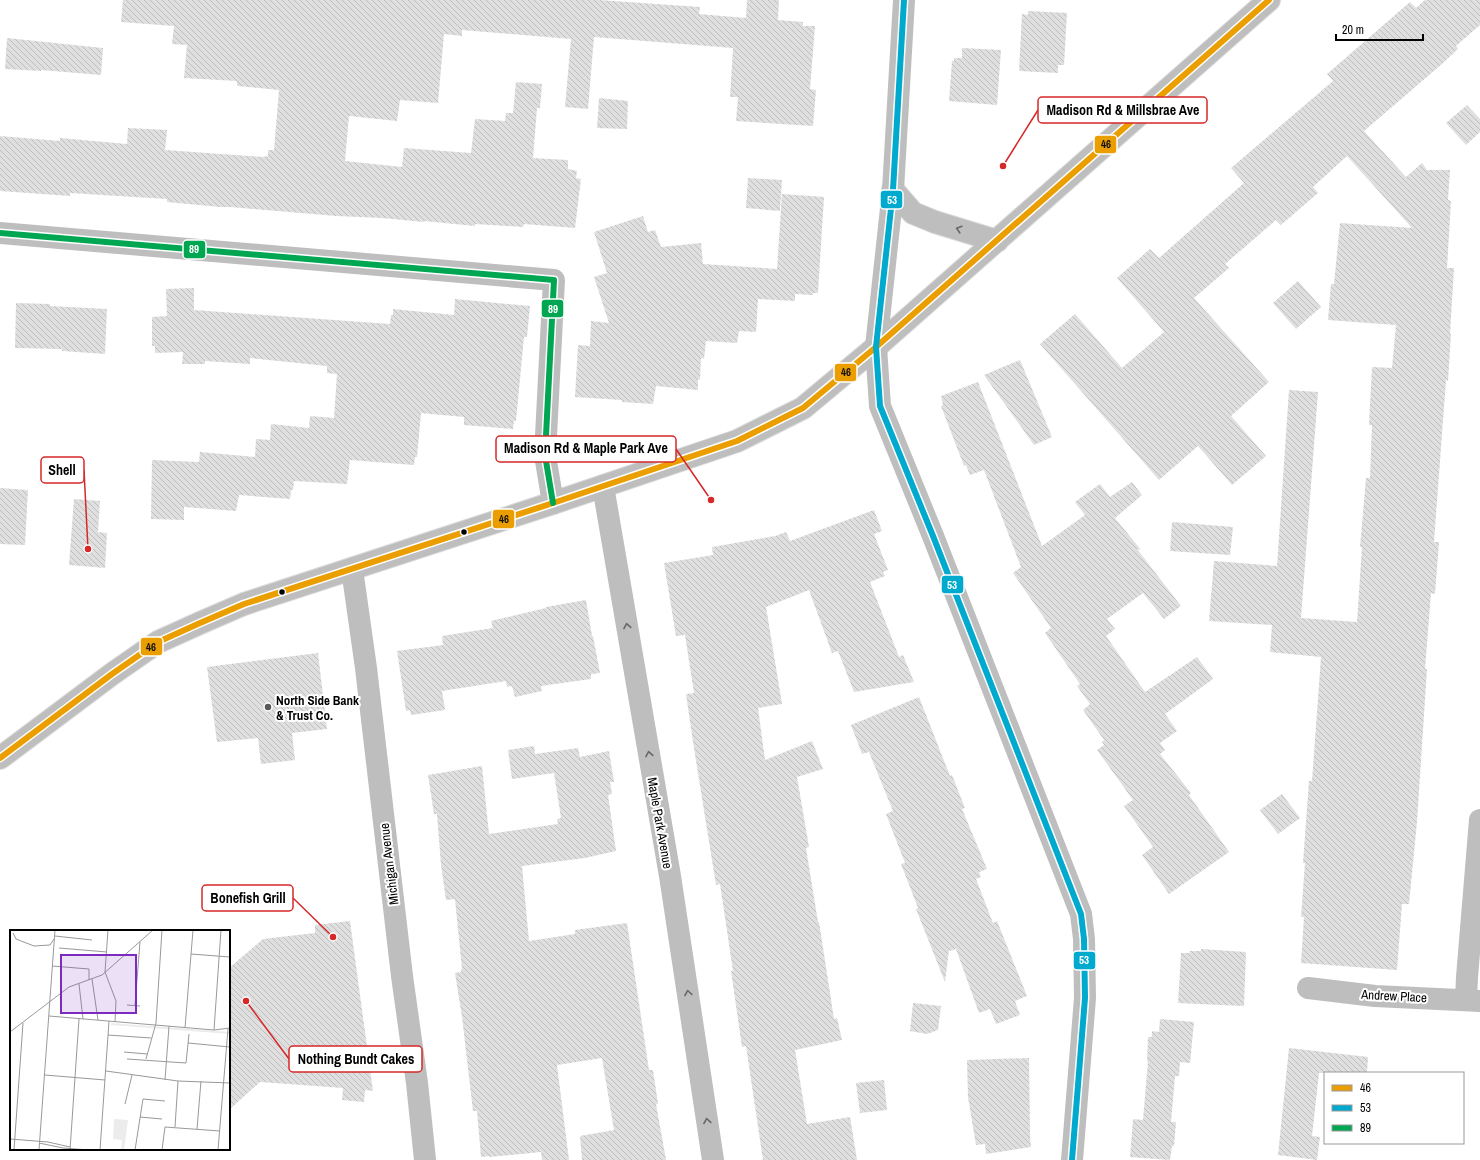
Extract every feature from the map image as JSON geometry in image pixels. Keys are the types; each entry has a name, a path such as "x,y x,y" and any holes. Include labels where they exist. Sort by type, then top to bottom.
{"street":[{"path":"904,0 893,190 876,347 880,406 922,509 1080,914 1084,939 1085,998 1072,1160"},
{"path":"0,758 112,674 158,642 200,622 244,604 737,441 803,408 876,347 1269,0"},
{"path":"893,190 913,213 935,222 997,241"},
{"path":"0,232 554,280 545,455 553,503"},
{"name":"Maple Park Avenue","path":"603,486 670,876 713,1160"},
{"name":"Michigan Avenue","path":"352,569 366,668 402,976 417,1083 425,1160"},
{"path":"1473,1001 1467,977 1480,820"},
{"name":"Andrew Place","path":"1308,988 1375,996 1473,1001"}],"building":[{"path":"123,0 599,0 700,7 699,14 746,18 747,0 779,0 778,20 803,22 803,26 815,26 810,89 816,90 813,126 736,121 738,97 730,97 733,48 594,37 588,109 565,107 571,39 462,30 462,36 444,34 438,103 400,100 397,121 349,116 345,161 402,167 404,148 471,153 475,119 505,121 506,113 513,113 516,82 542,84 540,108 537,108 533,158 568,160 568,169 577,171 576,178 581,179 575,228 524,224 523,227 475,224 475,226 220,207 167,202 167,199 70,193 70,196 0,191 0,136 60,141 60,138 127,144 128,128 167,130 165,150 263,157 268,156 268,150 274,150 279,90 237,86 237,81 184,78 187,45 172,44 174,26 121,22"},
{"path":"1425,0 1480,0 1480,25 1456,46 1458,49 1442,64 1364,131 1406,177 1422,163 1427,170 1450,170 1448,200 1451,201 1447,268 1454,268 1451,334 1448,381 1446,380 1434,542 1439,542 1435,594 1431,593 1425,669 1427,669 1417,822 1409,904 1402,904 1397,970 1301,963 1304,917 1301,917 1305,863 1303,863 1309,781 1312,781 1321,657 1270,652 1272,625 1209,621 1214,561 1277,566 1289,390 1318,392 1301,618 1357,622 1362,547 1360,547 1366,478 1370,478 1372,425 1369,425 1372,367 1392,368 1396,325 1328,320 1331,284 1334,284 1340,223 1412,228 1347,156 1313,187 1318,193 1281,225 1276,220 1225,264 1229,268 1194,298 1269,382 1231,416 1266,456 1232,485 1198,446 1159,480 1040,344 1075,314 1122,368 1164,332 1117,278 1150,249 1159,258 1244,183 1231,168 1333,81 1327,74 1410,2 1416,8"},
{"path":"1028,11 1067,13 1064,65 1058,65 1058,73 1019,71 1022,14 1028,15"},
{"path":"7,38 103,48 101,75 41,70 5,69"},
{"path":"962,48 1001,50 997,105 949,101 952,61 954,61 954,58 962,58"},
{"path":"599,98 628,101 627,129 597,128"},
{"path":"1467,105 1480,119 1480,132 1466,145 1446,123"},
{"path":"748,178 782,180 780,211 746,208"},
{"path":"782,194 824,197 818,293 813,293 813,295 795,294 795,301 758,299 756,332 739,331 737,343 706,341 704,359 701,358 698,390 656,386 653,404 622,402 622,400 575,397 578,345 590,346 591,321 609,323 594,277 607,273 594,232 643,216 648,232 655,230 661,247 701,243 703,264 777,269"},
{"path":"1298,281 1321,307 1296,329 1273,303"},
{"path":"194,288 194,310 390,324 393,309 454,315 455,299 530,306 527,337 524,337 516,421 514,421 513,429 464,425 464,417 421,413 417,457 415,457 414,465 350,460 347,484 294,481 290,499 239,495 236,511 184,507 184,520 151,519 152,460 199,462 200,452 255,457 256,439 270,440 271,424 309,428 310,416 334,418 337,374 327,373 327,366 250,358 250,364 205,361 205,364 182,364 183,352 155,353 155,346 152,346 152,317 167,316 166,289"},
{"path":"16,303 50,304 50,306 107,309 105,354 62,351 62,349 15,348"},
{"path":"1020,360 1052,437 1034,445 984,375"},
{"path":"978,382 1042,546 1085,515 1075,502 1100,484 1110,497 1132,482 1142,495 1115,518 1141,550 1137,549 1181,606 1164,619 1143,593 1107,619 1115,629 1106,636 1145,692 1197,657 1213,679 1165,714 1177,731 1160,743 1165,750 1160,754 1191,793 1189,795 1229,852 1169,894 1142,855 1153,847 1124,806 1133,800 1097,750 1104,745 1102,742 1104,740 1083,710 1090,704 1077,686 1080,684 1045,633 1051,628 1013,573 1021,567 984,470 970,475 966,465 964,466 941,406 943,405 941,396"},
{"path":"0,488 28,490 25,545 0,544"},
{"path":"74,499 100,501 98,532 107,533 105,568 69,565"},
{"path":"874,510 882,531 874,534 888,570 883,572 885,576 870,582 899,657 903,655 914,682 854,692 838,651 832,653 809,590 766,607 782,704 758,708 765,760 812,741 823,769 797,777 809,847 806,848 834,1019 837,1018 842,1040 795,1050 807,1124 850,1117 857,1160 763,1160 746,1046 742,1047 731,971 733,971 720,884 716,885 693,742 686,694 694,693 685,635 676,636 664,563 713,555 712,547 775,536 786,532 790,541"},
{"path":"1172,522 1233,527 1230,555 1170,551"},
{"path":"586,600 600,673 591,674 591,679 541,686 542,691 515,697 512,686 507,687 506,681 442,691 445,710 411,715 410,710 406,711 397,651 443,645 442,636 493,628 491,621 546,607"},
{"name":"North Side Bank & Trust Co.","path":"318,653 327,729 292,733 295,760 261,764 258,738 217,742 207,667"},
{"path":"919,697 950,776 952,775 965,808 962,809 987,869 979,872 981,877 976,879 993,923 997,921 1027,996 1015,1001 1020,1015 996,1024 990,1009 979,1013 956,949 949,950 945,982 916,909 918,908 901,864 905,863 886,814 893,811 869,752 862,754 851,725"},
{"path":"534,746 535,754 578,748 580,757 609,751 614,782 610,782 612,794 608,795 616,851 585,858 522,866 529,941 575,934 575,930 627,923 649,1070 653,1070 658,1104 656,1104 666,1160 582,1160 580,1136 614,1130 602,1058 557,1065 569,1160 542,1160 541,1152 481,1157 477,1111 473,1111 462,1017 455,973 461,972 462,969 455,899 446,900 441,865 437,814 434,814 428,775 482,766 489,834 558,824 557,819 561,818 554,773 512,779 508,750"},
{"path":"1282,794 1300,818 1278,834 1260,810"},
{"path":"350,921 373,1091 365,1090 364,1102 342,1100 343,1088 260,1082 230,1109 230,967 263,939 315,933 315,925"},
{"path":"1201,949 1246,952 1244,1006 1178,1003 1181,953 1201,951"},
{"path":"913,1003 941,1006 938,1030 927,1034 910,1031"},
{"path":"1160,1019 1194,1022 1190,1063 1180,1062 1179,1076 1175,1076 1171,1122 1176,1122 1174,1146 1172,1146 1170,1160 1130,1157 1133,1119 1143,1120 1148,1061 1148,1037 1152,1037 1152,1031 1159,1032"},
{"path":"1289,1048 1368,1057 1367,1072 1319,1073 1312,1136 1320,1137 1317,1160 1278,1155"},
{"path":"1029,1058 1031,1147 986,1154 985,1144 976,1145 968,1097 967,1060"},
{"path":"884,1080 887,1110 860,1113 856,1083"}],"transit line":[{"name":"53","path":"904,0 893,190 876,347 880,406 933,536 1081,914 1084,939 1085,998 1072,1160"},
{"name":"46","path":"0,758 112,674 158,642 200,623 244,604 737,441 803,408 876,347 1269,0"},
{"name":"89","path":"0,233 554,280 545,455 553,503"}],"place":[{"name":"Madison Rd & Millsbrae Ave","path":"1003,166"},
{"name":"Madison Rd & Maple Park Ave","path":"711,500"},
{"name":"Shell","path":"88,549"},
{"name":"North Side Bank & Trust Co.","path":"268,707"},
{"name":"Bonefish Grill","path":"333,937"},
{"name":"Nothing Bundt Cakes","path":"246,1001"}]}
